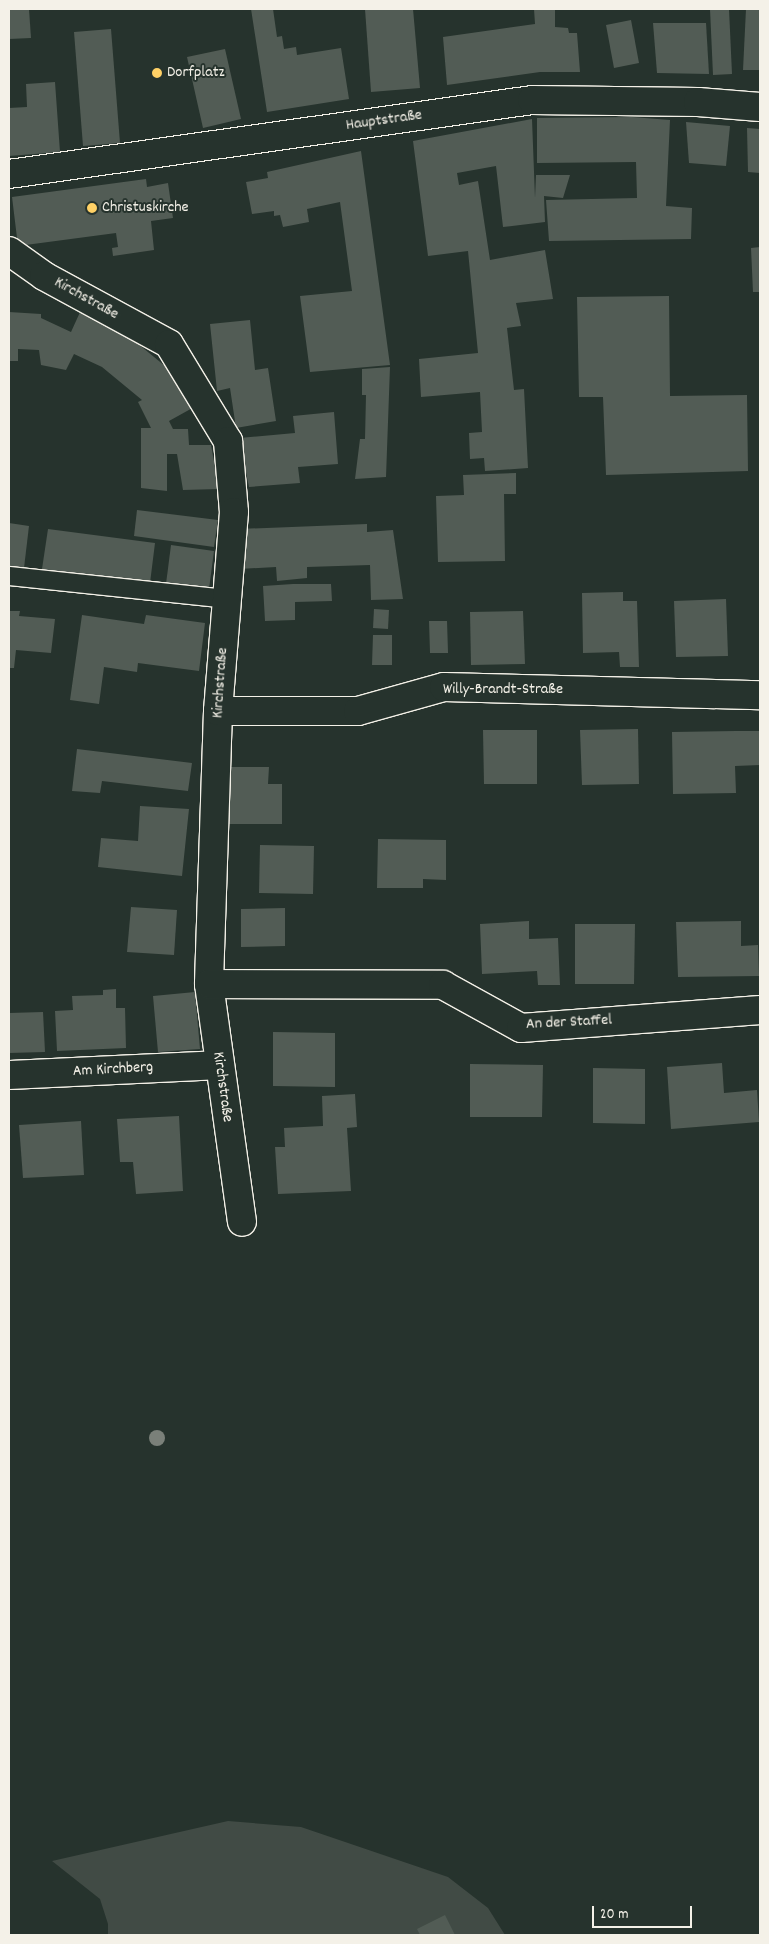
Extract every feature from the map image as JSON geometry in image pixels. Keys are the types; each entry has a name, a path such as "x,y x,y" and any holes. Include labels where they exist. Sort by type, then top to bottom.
{"street":[{"name":"Hauptstraße","path":"9,174 532,100 698,102 760,107"},
{"name":"Kirchstraße","path":"9,250 44,276 169,344 228,441 234,512 218,711 209,984 218,1065 242,1222"},
{"name":"Willy-Brandt-Straße","path":"218,711 358,711 444,687 760,695"},
{"name":"An der Staffel","path":"209,984 443,985 521,1028 760,1010"},
{"name":"Am Kirchberg","path":"9,1075 218,1065"}],"lane":[{"path":"9,576 227,599"}],"shaded area":[{"path":"228,1821 301,1827 448,1877 488,1908 505,1935 108,1935 108,1924 100,1899 52,1861"}],"building":[{"path":"9,9 29,9 31,38 9,39"},
{"path":"251,9 273,9 277,37 282,36 284,49 296,47 297,55 341,48 349,99 267,112"},
{"path":"365,9 413,9 420,88 371,92"},
{"path":"534,9 555,9 555,27 568,28 569,33 577,33 580,72 540,72 447,85 443,37 535,24"},
{"path":"710,9 729,9 732,74 713,75"},
{"path":"746,9 760,9 760,70 743,70"},
{"path":"631,20 639,63 614,68 606,25"},
{"path":"653,23 706,23 709,74 657,73"},
{"path":"111,29 120,143 83,146 74,32"},
{"path":"225,49 241,119 203,128 187,57"},
{"path":"55,82 60,152 9,156 9,108 27,107 26,84"},
{"path":"632,117 670,120 666,206 692,208 691,239 549,241 546,200 637,198 636,162 537,163 537,118"},
{"path":"532,119 535,198 536,175 570,175 563,198 544,196 545,222 503,227 496,166 457,173 459,185 478,181 490,260 545,250 553,299 516,303 521,326 507,328 514,390 524,389 528,468 485,471 484,458 470,459 469,433 482,432 480,392 421,397 419,359 478,353 468,251 428,256 413,141"},
{"path":"686,122 730,126 726,166 689,163"},
{"path":"747,128 760,129 760,173 748,172"},
{"path":"361,151 390,365 310,372 300,296 352,291 340,202 307,209 309,222 283,227 280,215 274,216 274,211 252,214 246,182 268,178 267,172"},
{"name":"Christuskirche","path":"146,179 147,187 168,183 173,218 151,221 154,250 113,256 112,248 118,247 116,233 18,246 12,197"},
{"path":"760,247 760,292 753,292 751,248"},
{"path":"669,296 670,396 747,395 748,471 606,475 603,397 579,397 577,297"},
{"path":"81,310 120,329 182,380 196,406 169,421 173,429 188,429 189,445 211,445 219,489 183,490 177,454 167,454 167,491 141,488 141,428 151,428 138,402 142,400 102,367 74,354 66,370 41,365 39,350 18,349 18,361 9,361 9,312 41,314 41,318 71,332"},
{"path":"250,320 255,370 268,368 276,421 236,428 230,388 217,391 210,324"},
{"path":"390,367 386,477 355,479 360,439 365,439 366,395 362,395 362,369"},
{"path":"334,412 338,464 298,467 300,483 249,487 239,438 295,433 293,416"},
{"path":"516,473 516,494 504,494 505,561 438,562 436,496 464,495 463,475"},
{"path":"137,510 218,520 214,547 134,536"},
{"path":"9,523 29,526 24,568 9,566"},
{"path":"367,524 367,532 393,530 403,599 371,600 370,565 307,567 307,578 277,581 276,567 239,569 238,529"},
{"path":"48,529 155,543 150,583 42,569"},
{"path":"171,545 214,551 209,589 166,584"},
{"path":"331,584 332,601 295,602 295,620 265,621 263,586"},
{"path":"623,592 623,601 637,601 639,667 620,667 619,652 583,653 582,593"},
{"path":"726,599 728,656 676,657 674,601"},
{"path":"374,609 389,610 388,629 373,628"},
{"path":"9,611 20,611 19,616 55,619 51,653 16,650 14,668 9,668"},
{"path":"523,611 525,664 471,665 470,612"},
{"path":"82,615 144,624 146,615 205,623 199,671 138,663 137,672 104,667 99,704 70,700"},
{"path":"429,621 447,621 448,653 430,653"},
{"path":"373,635 392,635 392,665 372,665"},
{"path":"638,729 639,784 582,785 580,730"},
{"path":"483,730 537,730 537,784 484,784"},
{"path":"760,731 760,765 735,766 736,793 673,794 672,732"},
{"path":"77,749 192,763 188,791 102,781 100,793 72,791"},
{"path":"228,767 269,767 268,784 282,784 282,824 228,824"},
{"path":"140,806 189,809 182,876 98,867 101,838 138,841"},
{"path":"378,839 446,840 446,880 423,879 423,888 377,888"},
{"path":"260,845 314,846 313,894 259,893"},
{"path":"131,907 177,910 174,955 127,952"},
{"path":"285,908 285,946 241,947 241,909"},
{"path":"529,921 529,939 558,938 560,985 538,985 537,971 482,974 480,924"},
{"path":"741,921 741,946 758,945 759,976 678,977 676,922"},
{"path":"575,924 635,924 634,984 575,984"},
{"path":"116,989 116,1008 125,1008 126,1048 57,1051 55,1011 73,1010 72,996 103,995 103,990"},
{"path":"195,992 200,1049 158,1052 153,996"},
{"path":"43,1012 45,1052 9,1053 9,1013"},
{"path":"273,1032 335,1033 335,1087 273,1086"},
{"path":"722,1063 724,1093 757,1090 759,1122 671,1129 667,1067"},
{"path":"470,1064 543,1065 542,1117 470,1117"},
{"path":"593,1068 645,1069 645,1124 593,1123"},
{"path":"355,1094 357,1127 347,1128 351,1191 278,1194 275,1147 285,1147 284,1128 323,1126 322,1096"},
{"path":"179,1116 183,1191 136,1194 133,1162 120,1162 117,1119"},
{"path":"81,1121 84,1175 23,1178 19,1125"},
{"path":"445,1915 455,1935 420,1935 417,1929"}],"place":[{"name":"Dorfplatz","path":"157,73"},
{"name":"Christuskirche","path":"92,208"}]}
